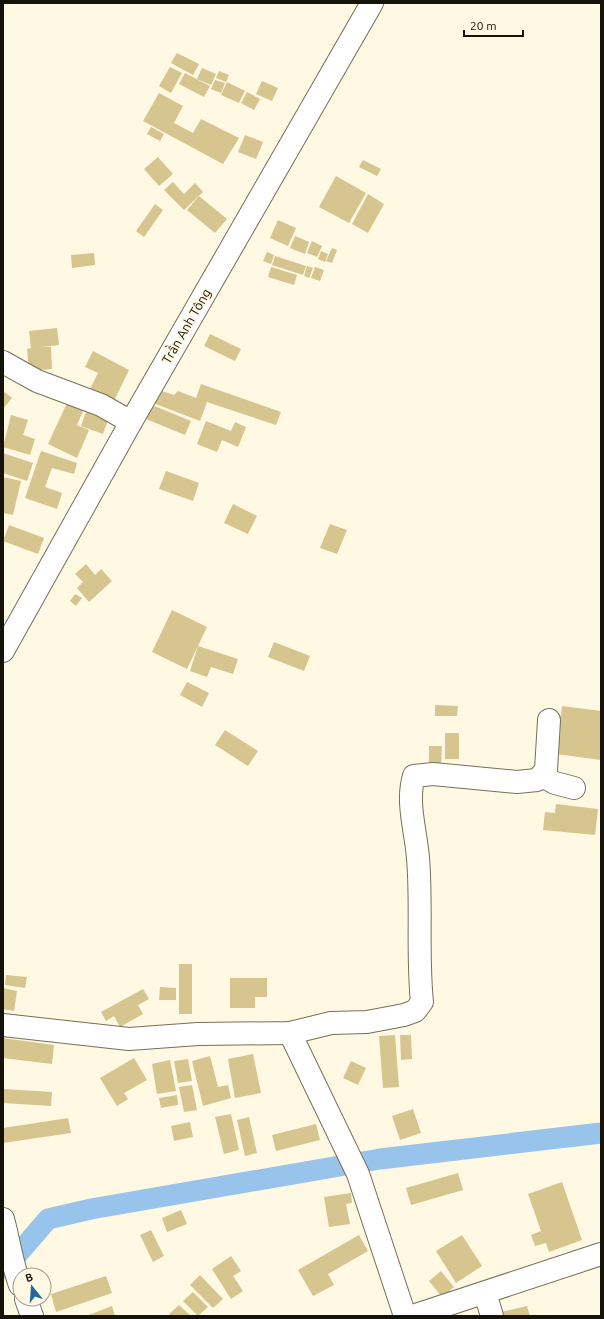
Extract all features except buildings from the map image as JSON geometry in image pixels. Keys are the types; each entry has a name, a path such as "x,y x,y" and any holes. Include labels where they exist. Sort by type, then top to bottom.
{"street":[{"name":"Trần Anh Tông","path":"3,651 130,422 372,3"},
{"path":"3,362 37,381 101,405 130,422"},
{"path":"3,1025 129,1039 198,1034 290,1033 331,1023 367,1022 404,1015 415,1011 422,1002 420,979 418,857 413,829 411,785 414,776 433,774 462,775 517,782 538,780 546,770 549,720"},
{"path":"542,776 555,783 574,788"},
{"path":"290,1033 358,1174 405,1316"},
{"path":"3,1219 14,1267"},
{"path":"414,1316 601,1254"},
{"path":"485,1292 492,1316"}],"waterway":[{"path":"3,1268 17,1255 48,1219 91,1209 380,1159 601,1133"}]}
